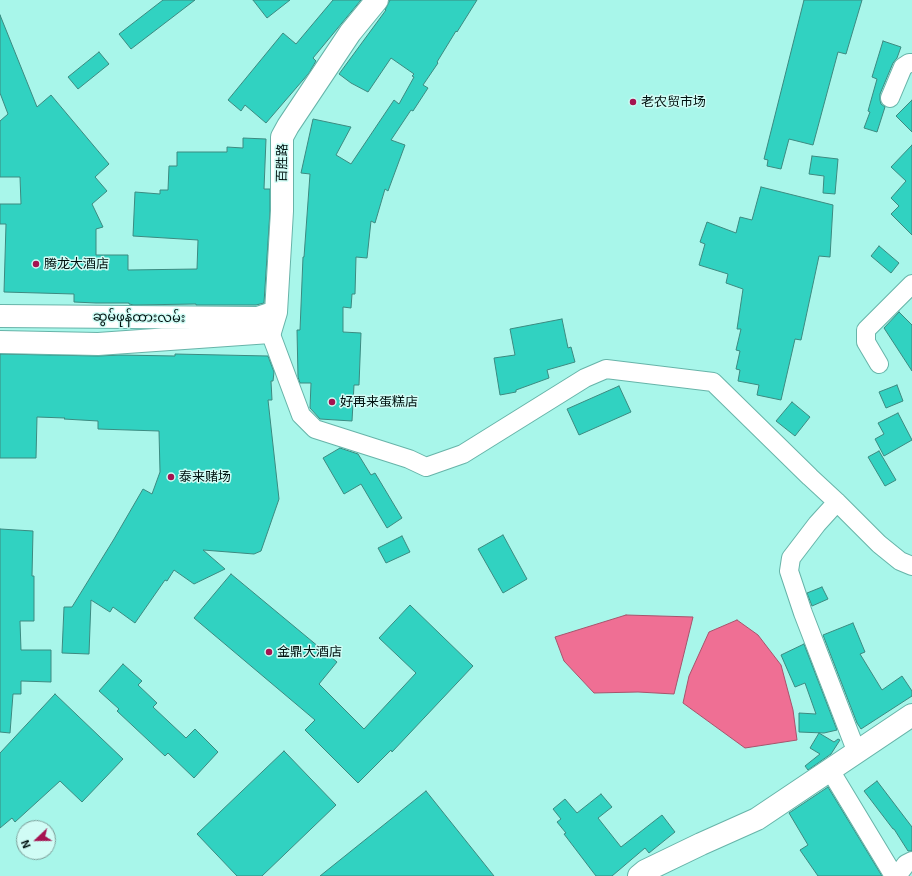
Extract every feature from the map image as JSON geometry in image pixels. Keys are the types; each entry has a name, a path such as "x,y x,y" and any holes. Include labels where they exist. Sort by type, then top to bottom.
{"main road":[{"name":"百胜路","path":"268,321 282,211 282,137 350,33 377,0"},
{"name":"ဆွမ်ဖုန်ထားလမ်း","path":"0,316 268,321"},
{"name":"ဆွမ်ဖုန်ထားလမ်း","path":"0,342 98,344 268,321"},
{"path":"638,876 645,871 701,844 757,819 912,715"}],"street":[{"path":"890,98 903,67 909,63 912,63"},
{"path":"879,364 866,342 866,330 912,284"},
{"path":"268,321 301,415 314,429 409,458 426,467 463,454 585,378 606,369 713,382 879,544 900,561 912,566"},
{"path":"837,502 817,524 791,558 789,571 803,613 857,753"},
{"path":"830,770 896,876 906,864 912,861"}],"shaded area":[{"path":"626,615 693,617 674,694 638,692 594,693 564,661 555,637"},
{"path":"737,620 758,635 781,665 793,710 797,740 745,748 683,703 689,676 709,632"}],"building":[{"path":"163,0 195,0 131,49 119,34"},
{"path":"253,0 290,0 267,18"},
{"path":"333,0 361,0 313,58 316,61 309,73 266,123 245,105 241,111 228,100 283,33 296,44"},
{"path":"390,0 477,0 423,85 428,88 391,140 405,145 388,191 385,189 375,223 371,221 367,258 356,257 355,294 352,294 351,308 343,307 343,332 361,333 359,385 354,385 352,421 320,419 310,408 311,383 300,383 298,377 297,330 300,330 303,257 310,174 301,173 313,119 351,127 336,155 351,164 394,100 399,104 414,77 412,76 414,74 391,58 368,92 351,83 339,74 386,10"},
{"path":"804,0 862,0 846,54 838,52 813,145 789,139 781,169 767,166 768,160 764,159"},
{"path":"0,15 37,107 51,95 109,164 95,177 107,191 92,204 103,227 96,229 96,255 128,255 128,270 197,269 198,240 133,236 135,192 160,194 160,190 168,190 169,166 177,166 177,152 227,152 227,147 243,148 243,138 266,139 264,189 270,189 270,211 264,303 256,305 134,305 129,303 74,302 74,294 4,292 6,224 0,224 0,204 21,204 20,177 0,177 0,121 8,114 0,93"},
{"path":"883,41 901,47 880,94 881,104 885,107 877,132 864,128 870,112 868,111 877,79 872,77"},
{"path":"99,52 109,64 78,89 68,77"},
{"path":"912,100 912,132 896,116"},
{"path":"912,145 912,235 891,214 899,206 891,198 906,181 891,167"},
{"path":"812,156 838,159 835,194 823,193 824,176 809,174"},
{"path":"761,187 833,205 830,257 819,256 801,340 795,339 781,400 757,395 759,385 738,381 740,370 736,369 740,351 736,350 741,329 737,329 743,289 726,283 728,274 699,265 705,244 700,242 707,222 736,233 740,217 752,220"},
{"path":"879,246 899,263 891,273 871,256"},
{"path":"899,312 912,325 912,371 884,328"},
{"path":"562,319 568,348 571,347 575,362 547,370 549,378 516,390 516,392 500,395 494,358 515,355 510,329"},
{"path":"0,354 175,356 175,354 268,356 274,372 273,381 271,381 272,400 268,400 279,499 261,551 254,554 203,550 225,569 194,584 174,570 167,581 165,580 135,623 113,607 110,612 91,600 89,654 62,653 64,607 72,607 143,489 152,494 160,472 159,431 98,429 98,421 37,417 36,458 0,458"},
{"path":"897,385 903,401 886,408 879,392"},
{"path":"619,386 631,412 579,435 567,409"},
{"path":"792,402 810,417 795,436 776,421"},
{"path":"898,413 912,440 884,456 875,439 884,434 878,423"},
{"path":"340,448 358,454 371,475 375,473 402,518 387,528 361,484 344,494 323,458"},
{"path":"879,451 896,480 885,486 868,457"},
{"path":"0,529 33,531 32,576 34,576 34,621 20,621 21,650 51,650 51,682 21,681 21,694 13,694 10,733 0,732"},
{"path":"503,535 527,579 503,593 478,549"},
{"path":"402,536 410,552 386,563 378,548"},
{"path":"231,574 337,662 319,684 364,729 416,673 379,638 410,605 473,666 392,752 391,750 358,783 305,730 315,720 194,618"},
{"path":"822,587 828,599 812,606 807,593"},
{"path":"853,623 865,652 860,654 882,690 902,676 912,691 912,696 861,729 857,723 823,635"},
{"path":"804,644 837,730 824,733 799,732 799,713 816,714 805,683 795,687 781,655"},
{"path":"123,664 142,681 138,685 157,703 153,707 186,738 195,729 218,752 194,778 168,753 165,756 117,711 119,709 99,691"},
{"path":"55,694 123,759 82,802 60,781 15,822 12,818 0,828 0,753"},
{"path":"819,733 834,742 838,739 840,740 831,754 808,770 805,766 820,754 810,748"},
{"path":"284,751 336,805 262,876 237,876 197,834"},
{"path":"877,781 912,827 912,851 908,851 894,829 864,791"},
{"path":"828,787 882,876 818,876 800,850 808,845 789,813"},
{"path":"426,791 494,876 320,876"},
{"path":"601,794 612,807 598,818 621,847 662,815 675,832 649,853 645,848 612,876 596,876 564,834 566,833 557,822 561,819 553,809 565,799 577,813"}],"place":[{"name":"老农贸市场","path":"633,102"},
{"name":"腾龙大酒店","path":"36,264"},
{"name":"好再来蛋糕店","path":"332,402"},
{"name":"泰来赌场","path":"171,477"},
{"name":"金鼎大酒店","path":"269,652"}]}
